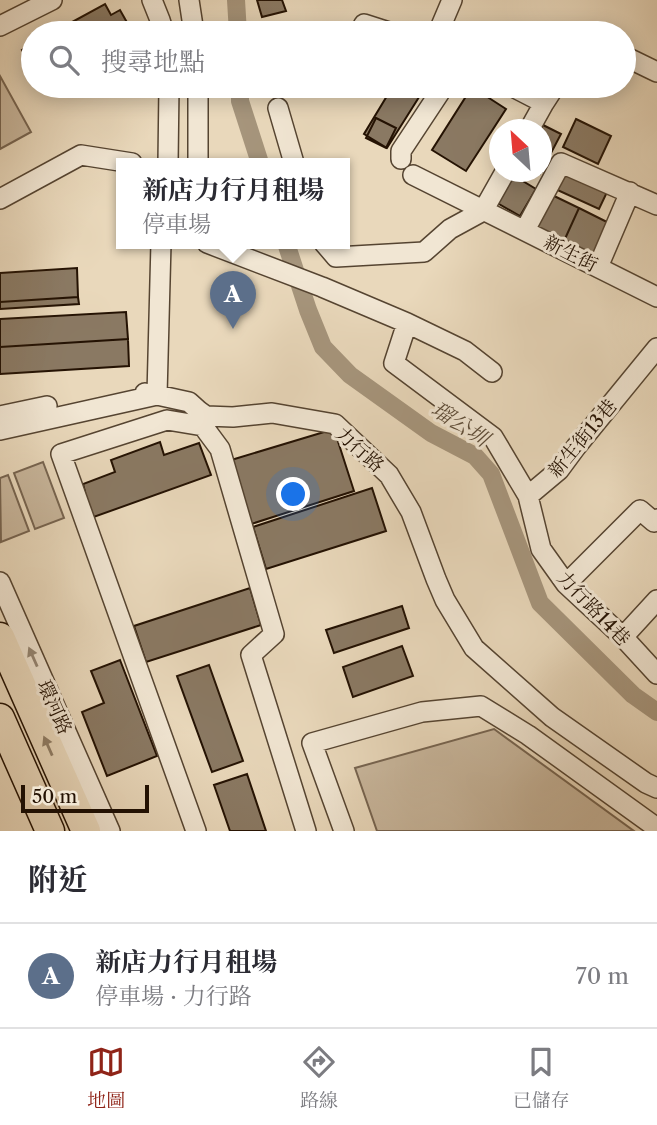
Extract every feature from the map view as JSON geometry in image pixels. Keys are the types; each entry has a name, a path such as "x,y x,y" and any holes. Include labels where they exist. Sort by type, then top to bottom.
{"highway":[{"name":"環河路","path":"0,637 86,831"},
{"path":"0,718 50,831"}],"street":[{"path":"0,26 36,5 52,0"},
{"path":"152,0 160,21"},
{"path":"189,0 192,21"},
{"path":"443,21 452,0"},
{"path":"636,62 657,72"},
{"path":"168,158 169,98"},
{"path":"198,98 198,158"},
{"name":"新生街","path":"436,98 401,151 407,167 483,211 657,297"},
{"path":"534,98 544,103"},
{"path":"535,119 547,98"},
{"path":"278,108 293,158"},
{"path":"0,199 81,155 116,160"},
{"path":"525,230 561,163 657,205"},
{"path":"319,286 330,250 424,252 450,229 483,211 499,182"},
{"path":"598,267 630,192"},
{"path":"0,416 120,390 157,395 161,249"},
{"path":"223,249 407,323 465,351 492,372"},
{"name":"新生街13巷","path":"407,323 394,363 493,437 528,496 559,470 657,348"},
{"name":"力行路","path":"0,430 157,395 189,402 206,415 233,417 272,413 335,424 389,475 411,512 445,600 474,648 552,717 657,788"},
{"path":"196,831 61,454 167,420 203,426 220,449 274,634 251,655 306,831"},
{"name":"力行路14巷","path":"528,496 541,549 566,584 623,637 657,674"},
{"path":"566,584 640,510 654,522 657,519"},
{"name":"環河路","path":"0,582 110,831"},
{"path":"623,637 657,600"},
{"path":"344,831 312,743 422,712 481,706 528,735 657,828"}],"shaded area":[{"path":"0,76 31,132 0,149"},
{"path":"43,462 64,518 35,529 14,473"},
{"path":"8,475 29,531 1,542 0,478"},
{"path":"494,729 634,831 377,831 355,768"}],"building":[{"path":"257,0 282,0 286,11 262,17"},
{"path":"105,4 111,15 120,10 126,21 74,21"},
{"path":"386,98 418,98 387,148 364,134"},
{"path":"465,98 489,98 506,109 500,119 489,119 489,135 466,171 432,150"},
{"path":"376,118 396,128 386,148 366,138"},
{"path":"576,119 611,136 598,164 563,147"},
{"path":"552,130 561,134 552,151"},
{"path":"562,169 608,190 599,209 553,188"},
{"path":"502,182 524,182 536,189 520,216 492,200"},
{"path":"550,194 579,208 564,241 534,227"},
{"path":"579,208 609,223 593,255 564,241"},
{"path":"77,268 78,297 0,302 0,273"},
{"path":"78,297 79,304 0,309 0,302"},
{"path":"126,312 128,339 0,347 0,319"},
{"path":"128,339 129,366 0,374 0,347"},
{"path":"334,429 354,491 248,525 228,461"},
{"path":"160,442 164,455 199,443 211,475 88,519 80,494 85,492 83,484 115,472 111,460"},
{"path":"372,488 386,531 266,569 253,527"},
{"path":"250,588 261,625 146,662 134,626"},
{"path":"402,606 409,628 334,653 326,630"},
{"path":"402,646 413,676 353,697 343,667"},
{"path":"120,660 157,756 107,776 82,712 104,703 91,671"},
{"path":"209,665 243,761 212,772 177,676"},
{"path":"247,774 266,831 230,831 214,785"}],"waterway":[{"name":"瑠公圳","path":"236,0 237,21"},
{"name":"瑠公圳","path":"240,98 258,158"},
{"name":"瑠公圳","path":"288,249 323,347 350,375 431,433 475,456 491,474 540,603 633,695 657,712"}],"place":[{"name":"新店力行月租場","path":"233,329"}]}
